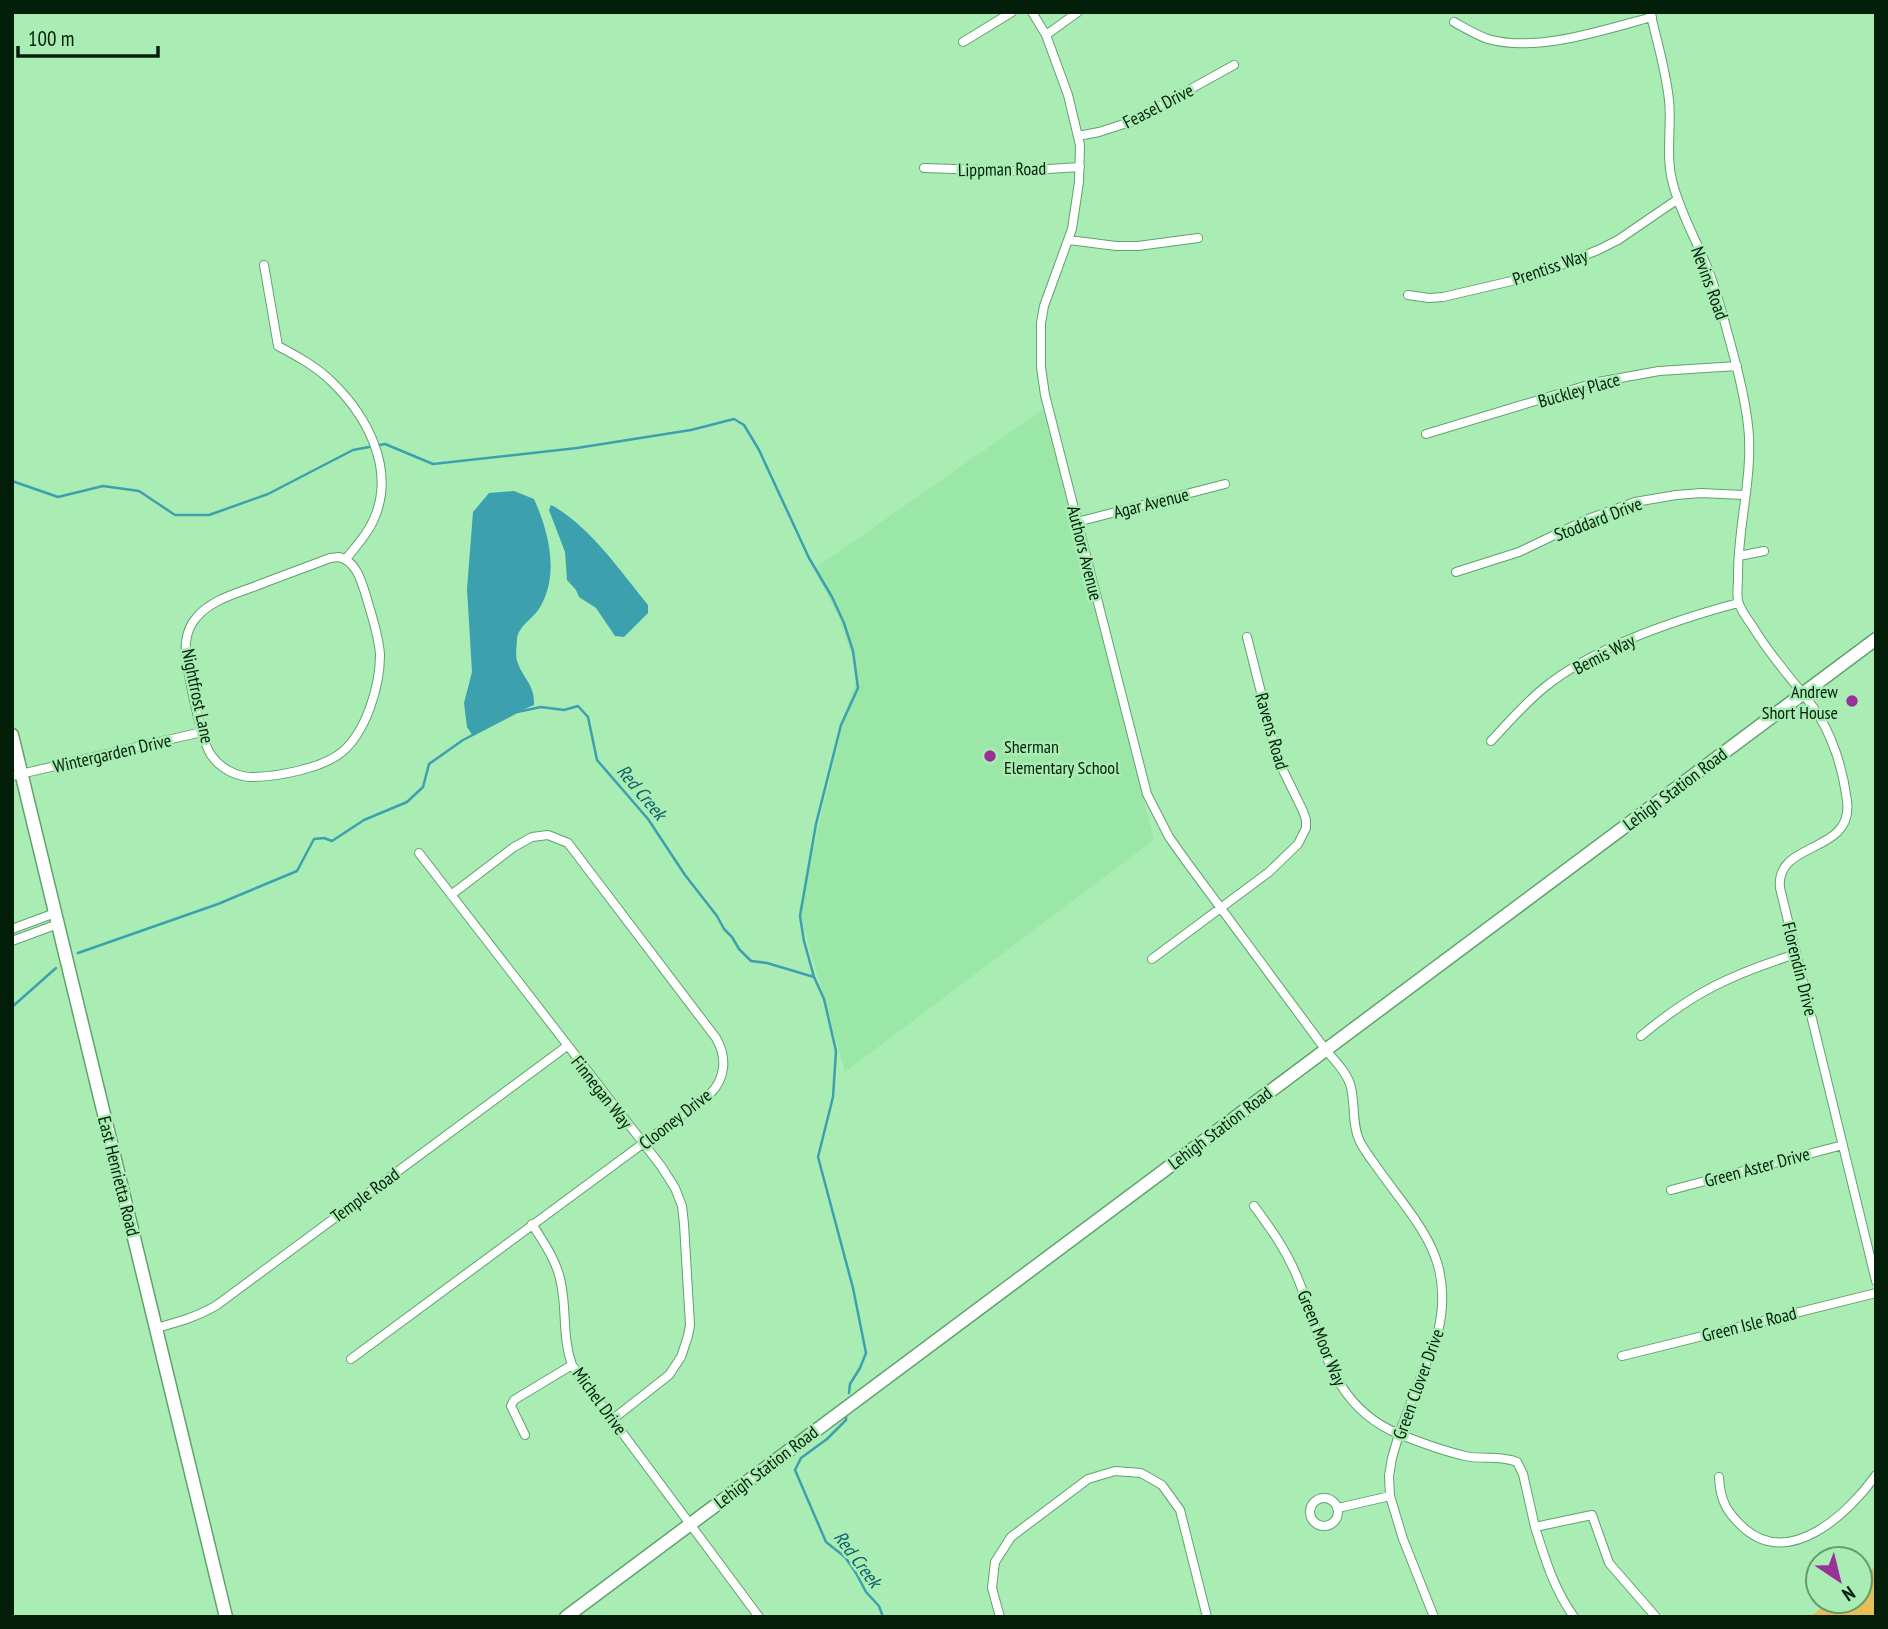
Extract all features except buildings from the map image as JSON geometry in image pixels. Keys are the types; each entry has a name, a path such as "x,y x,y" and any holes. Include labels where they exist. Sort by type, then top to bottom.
{"main road":[{"name":"Lehigh Station Road","path":"566,1617 1876,639"},
{"name":"East Henrietta Road","path":"12,736 17,775 57,919 226,1617"}],"street":[{"path":"963,42 1012,12"},
{"name":"Authors Avenue","path":"1032,12 1046,35 1068,95 1078,136 1080,167 1077,203 1069,240 1044,306 1039,340 1045,395 1148,796 1169,837 1325,1049"},
{"path":"1046,35 1078,12"},
{"path":"1454,22 1490,39 1520,43 1569,37 1651,14"},
{"name":"Nevins Road","path":"1651,14 1669,102 1669,169 1688,227 1710,275 1737,366 1748,428 1749,445 1738,556 1738,603"},
{"name":"Feasel Drive","path":"1078,136 1116,128 1133,121 1234,65"},
{"name":"Lippman Road","path":"924,168 1016,171 1080,167"},
{"name":"Prentiss Way","path":"1408,295 1429,298 1456,294 1520,279 1564,264 1618,240 1678,199"},
{"path":"1069,240 1138,246 1198,238"},
{"path":"264,265 278,346 311,365 348,399 362,419 379,459 381,497 376,514 369,530 346,559"},
{"name":"Buckley Place","path":"1426,434 1598,382 1659,371 1737,366"},
{"name":"Agar Avenue","path":"1077,522 1225,485"},
{"name":"Stoddard Drive","path":"1456,572 1519,552 1588,519 1636,502 1689,494 1744,495"},
{"path":"1738,556 1764,551"},
{"name":"Nightfrost Lane","path":"330,558 346,559 352,564 362,584 378,635 380,657 372,702 363,724 354,740 343,751 322,765 259,777 235,774 217,762 205,743 186,655 188,630 194,619 213,604 226,598 330,558"},
{"path":"1738,603 1761,640 1802,695"},
{"name":"Bemis Way","path":"1491,741 1546,686 1597,655 1672,623 1738,603"},
{"name":"Ravens Road","path":"1221,908 1286,857 1298,844 1306,828 1303,811 1278,760 1247,637"},
{"name":"Florendin Drive","path":"1802,695 1827,731 1837,760 1848,813 1842,829 1786,865 1779,879 1780,888 1876,1281"},
{"name":"Wintergarden Drive","path":"17,775 202,732"},
{"name":"Clooney Drive","path":"351,1359 643,1144 715,1089 722,1077 723,1054 716,1038 568,843 555,837 532,837 514,847 451,895"},
{"name":"Finnegan Way","path":"419,853 668,1177 682,1206 690,1325 688,1336 681,1357 669,1375 613,1419"},
{"path":"1152,959 1221,908"},
{"path":"12,929 57,919"},
{"path":"12,941 57,919"},
{"path":"1641,1036 1692,997 1714,984 1796,954"},
{"name":"Temple Road","path":"156,1328 201,1314 217,1305 567,1046"},
{"name":"Green Clover Drive","path":"1325,1049 1349,1080 1353,1094 1354,1122 1360,1142 1426,1236 1441,1276 1443,1302 1438,1332 1399,1434 1389,1476 1390,1496 1432,1616"},
{"name":"Green Aster Drive","path":"1671,1189 1843,1145"},
{"name":"Green Moor Way","path":"1254,1206 1291,1263 1330,1364 1345,1394 1368,1416 1399,1434 1467,1457 1507,1458 1517,1462 1523,1474 1547,1567 1562,1600 1574,1617"},
{"name":"Michel Drive","path":"532,1224 559,1274 566,1348 572,1365 759,1617"},
{"name":"Green Isle Road","path":"1622,1356 1876,1293"},
{"path":"525,1436 511,1406 514,1400 572,1365"},
{"path":"1000,1617 992,1588 995,1562 1011,1537 1088,1479 1115,1471 1141,1474 1162,1485 1180,1510 1207,1617"},
{"path":"1719,1477 1720,1497 1736,1522 1753,1536 1776,1544 1802,1539 1826,1525 1856,1500 1876,1475"},
{"path":"1338,1508 1390,1496"},
{"path":"1535,1527 1592,1515 1609,1563 1656,1617"}],"shaded area":[{"path":"1043,409 1154,840 845,1072 799,909 847,707 858,674 839,618 814,569"},
{"path":"1876,1566 1876,1617 1810,1617 1874,1615"}],"water":[{"path":"514,491 534,499 544,525 550,554 551,568 545,596 517,639 517,661 531,687 534,705 473,736 467,727 464,703 472,672 467,589 473,512 489,493"},
{"path":"551,505 565,513 591,537 648,605 648,613 624,637 615,636 596,608 579,597 567,580 565,552 549,510"}],"waterway":[{"path":"12,481 58,497 103,486 139,491 175,515 209,515 268,494 353,450 385,444 433,464 577,448 691,430 734,419 744,425 759,450 809,558 844,623 853,651 858,688 841,725 816,824 800,916 814,977"},
{"name":"Red Creek","path":"78,953 218,904 297,871 314,839 332,841 364,820 407,802 423,787 429,764 463,740 517,712 541,707 564,710 578,706 588,717 597,760 648,819 739,949 751,961 814,977 824,999 836,1051 833,1097 818,1157 853,1288 866,1353 850,1384 849,1393"},
{"name":"Red Creek","path":"12,1007 56,968"},
{"name":"Red Creek","path":"846,1416 846,1420 827,1439 801,1458 795,1470 826,1542 845,1557 866,1592 879,1606 883,1617"}],"place":[{"name":"Andrew Short House","path":"1852,701"},
{"name":"Sherman Elementary School","path":"990,756"}]}
